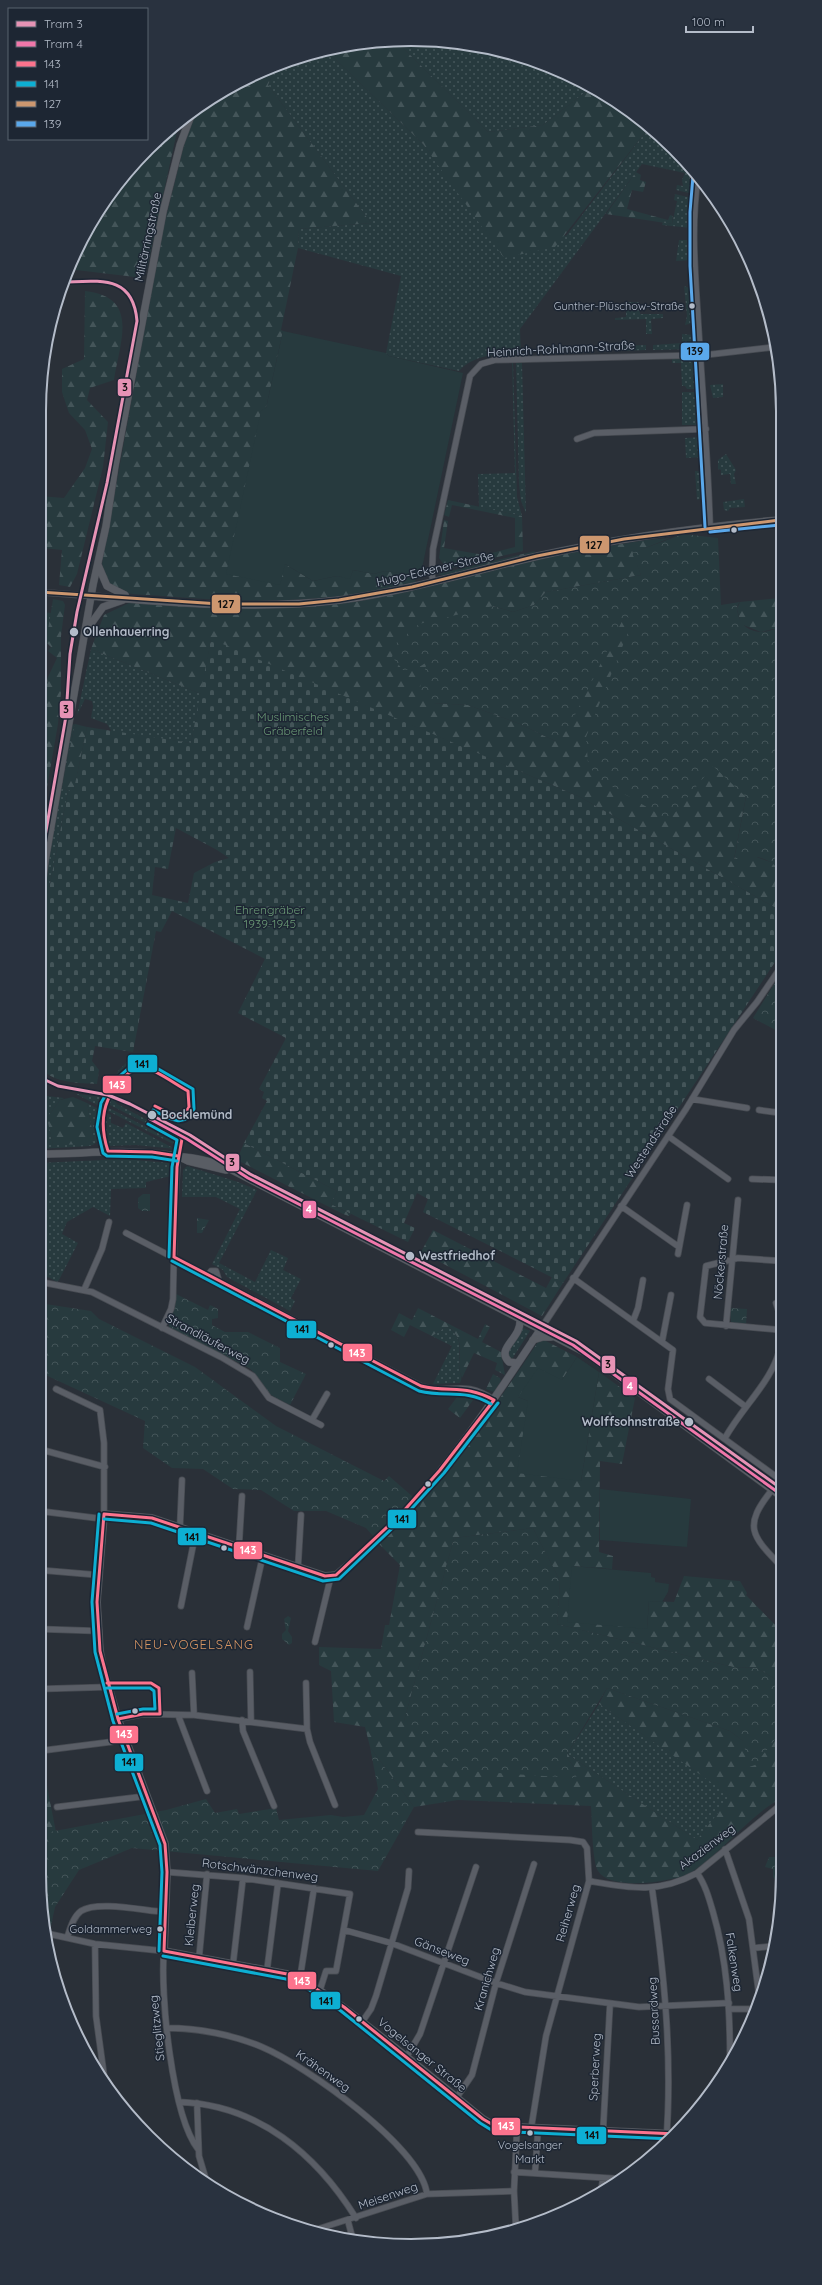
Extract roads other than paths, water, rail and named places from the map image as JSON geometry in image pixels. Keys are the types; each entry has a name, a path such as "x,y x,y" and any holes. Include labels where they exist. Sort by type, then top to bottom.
{"main road":[{"name":"Militärringstraße","path":"46,854 87,630 91,596 163,212 180,144 187,122"},
{"name":"Hugo-Eckener-Straße","path":"91,596 220,604 299,604 377,594 567,550 710,527 776,520"},
{"path":"98,563 107,586 123,595 137,598"},
{"path":"87,630 103,607 116,602 137,598"},
{"path":"46,1154 129,1151 178,1156 188,1161 230,1170 586,1353 776,1493"},
{"path":"533,1340 543,1337 554,1337"}],"street":[{"path":"697,185 693,233 706,429 710,527"},
{"path":"700,354 770,347"},
{"name":"Heinrich-Rohlmann-Straße","path":"434,582 432,575 435,543 470,376 477,366 484,362 495,360 700,354"},
{"path":"577,440 594,433 706,429"},
{"path":"46,593 91,596"},
{"name":"Westendstraße","path":"540,1330 692,1099 734,1030 757,1002 776,974"},
{"path":"692,1099 747,1108"},
{"path":"759,1110 776,1112"},
{"path":"668,1136 728,1179"},
{"path":"162,1328 172,1305 178,1156"},
{"path":"752,1179 776,1180"},
{"name":"Nöckerstraße","path":"726,1326 738,1200"},
{"path":"678,1254 687,1205"},
{"path":"621,1206 679,1248"},
{"path":"84,1290 102,1249 109,1222"},
{"path":"126,1233 421,1386 436,1390 467,1387 476,1390 494,1400"},
{"path":"776,1261 732,1259 710,1264 705,1268 700,1317 705,1323 776,1330"},
{"path":"573,1278 670,1347 674,1353 668,1389 670,1399 776,1476"},
{"path":"633,1321 638,1308 643,1280"},
{"name":"Strandläuferweg","path":"46,1283 84,1290 162,1328 249,1373 269,1398 321,1425"},
{"path":"662,1342 671,1295"},
{"path":"508,1378 506,1347 520,1329 520,1319"},
{"path":"46,1512 104,1517 152,1518 196,1531 298,1567 331,1576 336,1575 363,1552 417,1498 472,1431 540,1330"},
{"path":"506,1359 509,1362 517,1363"},
{"path":"725,1438 771,1373 776,1362"},
{"path":"709,1379 746,1407"},
{"path":"56,1389 100,1410 105,1467 104,1517 98,1575 97,1602 103,1667 118,1719 164,1844 167,1872 164,1952"},
{"path":"312,1420 327,1394"},
{"path":"46,1451 105,1467"},
{"path":"180,1526 182,1480"},
{"path":"772,1490 755,1514 754,1529 759,1543 776,1561"},
{"path":"239,1546 242,1496"},
{"path":"298,1567 301,1515"},
{"path":"181,1606 196,1531"},
{"path":"247,1627 263,1555"},
{"path":"46,1571 98,1575"},
{"path":"315,1642 331,1576"},
{"path":"46,1629 99,1631"},
{"path":"250,1672 251,1721"},
{"path":"192,1673 194,1715"},
{"path":"306,1683 307,1729 310,1742 335,1806"},
{"path":"46,1689 108,1687"},
{"path":"118,1719 143,1714 194,1715 307,1729"},
{"path":"178,1715 207,1791"},
{"path":"242,1720 243,1731 274,1806"},
{"path":"46,1750 126,1740"},
{"path":"57,1807 147,1796"},
{"name":"Akazienweg","path":"589,1881 627,1887 652,1888 670,1885 697,1873 776,1809"},
{"name":"Reiherweg","path":"418,1832 583,1842 588,1848 589,1881 556,1997 542,2062 535,2129"},
{"path":"725,1849 749,1919 758,1987"},
{"name":"Kranichweg","path":"457,2097 472,2075 496,1983 534,1864"},
{"path":"407,2056 420,2034 442,1963 476,1866"},
{"path":"362,2022 374,2002 408,1888 409,1871"},
{"name":"Rotschwänzchenweg","path":"167,1872 243,1878 350,1894 344,1930"},
{"name":"Falkenweg","path":"697,1873 702,1880 719,1930 728,1980 730,2051"},
{"name":"Kleiberweg","path":"199,1958 207,1874"},
{"path":"233,1964 243,1878"},
{"path":"267,1970 278,1883"},
{"path":"300,1978 314,1888"},
{"name":"Bussardweg","path":"652,1888 666,2007 667,2133"},
{"path":"67,1938 78,1914 88,1908 105,1906 165,1912"},
{"path":"320,1990 326,1971 336,1971 344,1930"},
{"name":"Gänseweg","path":"344,1930 391,1943 496,1983 525,1992 610,2004 666,2007 729,2006 750,2009"},
{"name":"Vogelsanger Straße","path":"51,1934 95,1944 164,1952 267,1970 300,1978 320,1990 407,2056 489,2123 495,2126 602,2132 667,2133"},
{"path":"95,1944 96,2016 103,2069"},
{"path":"754,1948 769,1947"},
{"name":"Stieglitzweg","path":"164,1952 167,2028 172,2068 180,2102 192,2140 198,2149"},
{"name":"Sperberweg","path":"602,2132 610,2004"},
{"name":"Krähenweg","path":"167,2028 211,2033 241,2040 265,2048 297,2065 346,2101 390,2139 421,2175 427,2194"},
{"path":"180,2102 197,2103 231,2110 270,2129 316,2166 335,2188 356,2218"},
{"path":"197,2103 198,2149 205,2175"},
{"path":"516,2224 514,2172 517,2128"},
{"path":"535,2129 535,2173"},
{"path":"514,2172 612,2178"},
{"path":"601,2185 602,2178"},
{"name":"Meisenweg","path":"322,2228 348,2221 427,2194 514,2191"},
{"path":"348,2221 351,2234"}],"tram line":[{"name":"3","path":"46,831 66,716 70,654 77,612 107,483 137,321 134,306 129,295 122,288 113,284 102,282 70,282"},
{"name":"3","path":"46,1080 58,1086 108,1095 130,1104 190,1135 250,1174 576,1341 776,1485"},
{"name":"4","path":"150,1119 187,1139 248,1178 573,1345 776,1491"}],"place":[{"name":"Gunther-Plüschow-Straße","path":"692,306"},
{"name":"Ollenhauerring","path":"74,632"},
{"name":"Bocklemünd","path":"152,1115"},
{"name":"Westfriedhof","path":"410,1256"},
{"name":"Wolffsohnstraße","path":"689,1422"},
{"name":"Goldammerweg","path":"160,1929"},
{"name":"Vogelsanger Markt","path":"530,2133"}],"district":[{"name":"NEU-VOGELSANG","path":"194,1644"}],"park label":[{"name":"Muslimisches Gräberfeld","path":"293,724"},
{"name":"Ehrengräber 1939-1945","path":"270,917"}]}
